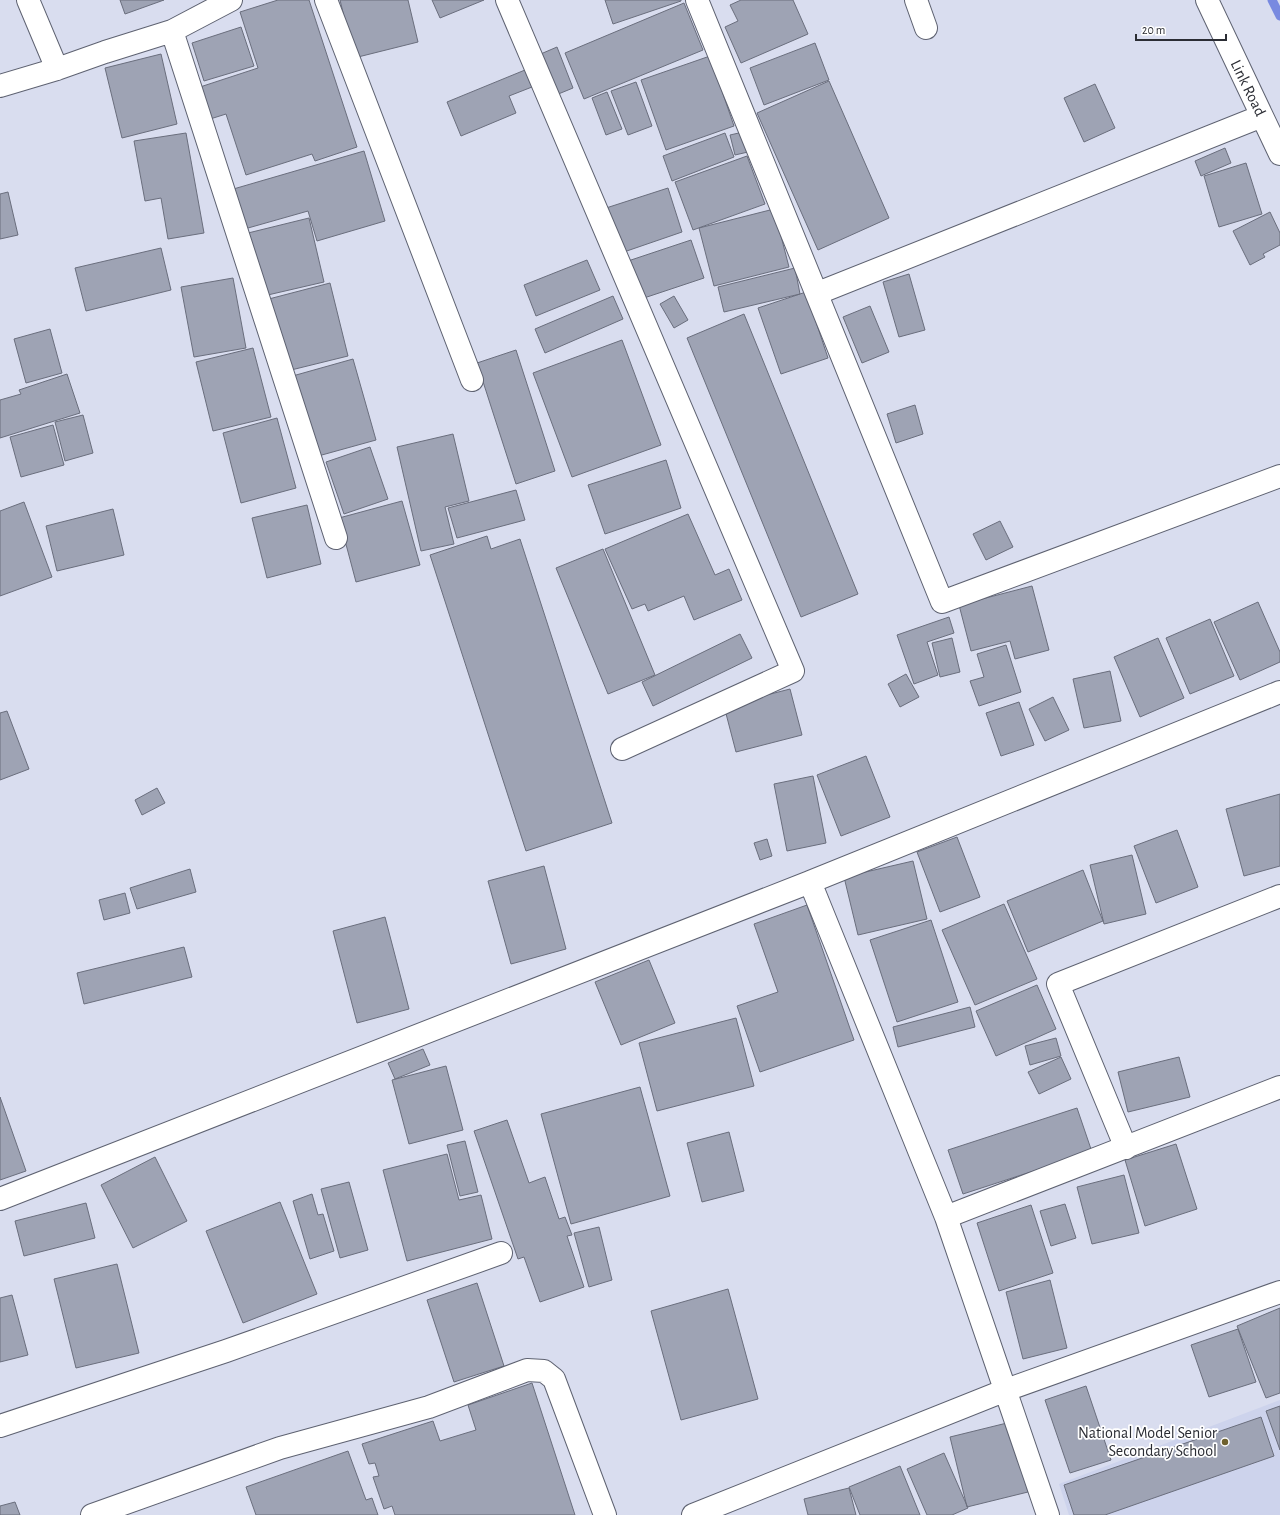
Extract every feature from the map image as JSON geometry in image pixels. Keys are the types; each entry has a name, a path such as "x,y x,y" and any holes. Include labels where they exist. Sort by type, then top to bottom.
{"street":[{"path":"28,0 57,69"},
{"path":"0,86 172,31 231,0"},
{"path":"326,0 472,380"},
{"path":"507,0 793,671 622,749"},
{"path":"697,0 818,293 942,602 1280,476"},
{"path":"916,0 926,28"},
{"name":"Link Road","path":"1206,0 1280,154"},
{"path":"172,31 336,538"},
{"path":"818,293 1262,116"},
{"path":"0,1199 810,882 1280,692"},
{"path":"810,882 946,1217 1048,1515"},
{"path":"1126,1148 1058,984 1280,896"},
{"path":"946,1217 1280,1087"},
{"path":"0,1426 226,1351 501,1253"},
{"path":"693,1515 1006,1390 1280,1292"},
{"path":"92,1515 280,1448 429,1407 527,1370 544,1371 554,1378 605,1515"}],"shaded area":[{"name":"National Model Senior Secondary School","path":"1280,1400 1280,1515 1069,1515 1059,1484"}],"building":[{"path":"120,0 164,0 125,14"},
{"path":"278,0 309,0 357,147 315,161 312,154 246,175 226,114 207,120 197,88 258,68 240,12"},
{"path":"340,0 408,0 418,42 354,58"},
{"path":"432,0 484,0 440,18"},
{"path":"605,0 681,0 681,1 613,24"},
{"path":"741,0 793,0 808,34 741,63 725,27 738,21 730,5"},
{"path":"684,3 703,50 584,99 565,53"},
{"path":"241,27 254,66 204,81 192,43"},
{"path":"815,43 829,80 764,105 750,68"},
{"path":"557,47 573,88 551,97 536,56"},
{"path":"161,54 177,124 122,138 105,68"},
{"path":"710,56 734,126 666,150 641,80"},
{"path":"525,70 532,87 509,96 516,113 461,136 447,102"},
{"path":"829,81 889,218 818,250 757,113"},
{"path":"636,82 652,126 628,135 611,91"},
{"path":"1095,84 1115,128 1084,142 1064,98"},
{"path":"607,92 622,129 606,135 592,98"},
{"path":"743,132 748,152 735,155 730,135"},
{"path":"186,133 204,233 168,239 161,198 145,201 134,141"},
{"path":"725,133 734,157 672,181 663,156"},
{"path":"1225,148 1231,163 1201,176 1195,161"},
{"path":"364,151 385,221 317,241 308,211 241,230 230,190"},
{"path":"747,156 765,204 693,230 675,182"},
{"path":"1246,163 1262,214 1219,227 1204,176"},
{"path":"668,188 682,232 618,254 603,209"},
{"path":"8,192 18,235 0,239 0,194"},
{"path":"774,209 789,267 714,286 699,228"},
{"path":"1270,212 1280,233 1280,245 1263,254 1265,257 1250,265 1233,231"},
{"path":"309,218 324,282 259,297 244,234"},
{"path":"691,240 704,278 641,299 628,261"},
{"path":"161,248 171,290 86,311 75,268"},
{"path":"587,260 600,290 536,316 524,285"},
{"path":"795,268 800,294 724,312 718,287"},
{"path":"909,274 925,330 899,337 883,282"},
{"path":"233,278 246,348 194,357 181,287"},
{"path":"330,283 348,356 283,372 265,300"},
{"path":"806,292 828,358 781,374 758,308"},
{"path":"613,296 623,319 545,353 535,329"},
{"path":"674,296 688,320 674,328 660,304"},
{"path":"870,306 889,352 862,363 843,317"},
{"path":"744,314 858,594 801,617 687,338"},
{"path":"50,329 62,373 26,383 14,339"},
{"path":"622,340 661,445 572,477 533,373"},
{"path":"253,348 271,417 213,431 196,362"},
{"path":"516,350 555,471 516,484 477,363"},
{"path":"353,359 376,440 311,458 289,377"},
{"path":"67,374 80,413 0,438 0,400 21,394 19,390"},
{"path":"915,405 923,434 896,443 887,414"},
{"path":"83,415 93,453 65,461 55,422"},
{"path":"277,418 296,488 241,503 223,433"},
{"path":"53,425 64,465 21,477 10,437"},
{"path":"453,434 469,501 445,507 454,544 421,551 397,447"},
{"path":"370,447 388,499 344,514 326,462"},
{"path":"666,460 681,508 605,534 588,485"},
{"path":"516,490 525,520 457,538 448,508"},
{"path":"402,501 420,565 356,582 339,518"},
{"path":"24,502 52,577 0,596 0,511"},
{"path":"307,505 321,564 267,578 252,518"},
{"path":"113,509 124,555 57,571 46,526"},
{"path":"688,514 715,575 729,569 742,600 694,620 684,596 648,611 645,604 632,609 605,549"},
{"path":"1000,521 1013,547 986,560 973,534"},
{"path":"487,536 491,549 520,539 612,823 526,851 430,555"},
{"path":"603,549 655,675 608,694 556,568"},
{"path":"1032,586 1049,650 1015,659 1010,641 971,651 959,605"},
{"path":"1258,602 1280,652 1280,662 1240,680 1214,622"},
{"path":"949,617 954,633 927,642 938,675 914,684 897,635"},
{"path":"1210,619 1234,676 1190,694 1166,638"},
{"path":"740,634 752,658 653,706 642,682"},
{"path":"952,638 960,672 940,677 932,643"},
{"path":"1158,638 1184,698 1140,717 1114,657"},
{"path":"1006,645 1021,692 979,706 970,681 984,677 977,654"},
{"path":"1110,671 1121,721 1084,728 1073,679"},
{"path":"906,674 919,697 900,707 888,684"},
{"path":"790,689 802,735 736,752 724,706"},
{"path":"1053,697 1069,730 1045,741 1029,709"},
{"path":"1019,702 1034,745 1001,756 986,713"},
{"path":"7,711 29,769 0,780 0,713"},
{"path":"866,756 890,817 841,836 817,775"},
{"path":"813,776 826,843 787,851 774,784"},
{"path":"157,788 165,803 142,815 135,800"},
{"path":"1280,794 1280,866 1244,876 1226,809"},
{"path":"1177,830 1198,887 1156,903 1134,846"},
{"path":"957,837 980,897 940,912 917,852"},
{"path":"767,839 772,856 760,860 754,843"},
{"path":"1132,855 1146,914 1104,924 1090,865"},
{"path":"913,861 927,919 858,935 844,877"},
{"path":"544,866 566,949 511,964 488,881"},
{"path":"190,869 196,892 137,909 130,888"},
{"path":"1083,870 1103,921 1028,952 1007,901"},
{"path":"125,893 130,913 104,920 99,900"},
{"path":"1004,904 1037,979 975,1005 942,930"},
{"path":"807,905 854,1040 760,1072 737,1006 778,992 754,924"},
{"path":"385,917 409,1009 357,1023 333,931"},
{"path":"931,920 958,1002 897,1022 870,940"},
{"path":"184,947 192,977 84,1004 77,973"},
{"path":"649,960 675,1023 621,1045 595,982"},
{"path":"1037,985 1056,1029 996,1056 976,1011"},
{"path":"970,1007 975,1027 898,1047 893,1027"},
{"path":"736,1018 754,1086 657,1111 639,1043"},
{"path":"1056,1038 1061,1056 1030,1065 1025,1046"},
{"path":"423,1049 430,1065 395,1079 388,1063"},
{"path":"1061,1057 1071,1079 1039,1094 1028,1072"},
{"path":"1179,1057 1190,1097 1128,1112 1118,1072"},
{"path":"446,1066 463,1130 409,1144 392,1080"},
{"path":"640,1087 670,1196 571,1224 541,1114"},
{"path":"0,1097 26,1171 0,1180"},
{"path":"1077,1108 1092,1152 963,1194 948,1150"},
{"path":"507,1120 529,1183 545,1177 559,1219 565,1217 572,1235 567,1236 584,1287 540,1302 524,1257 518,1259 474,1131"},
{"path":"729,1132 744,1191 702,1202 687,1143"},
{"path":"465,1141 478,1192 460,1196 447,1145"},
{"path":"1176,1144 1197,1209 1145,1226 1125,1160"},
{"path":"447,1154 459,1200 481,1195 492,1239 407,1261 383,1170"},
{"path":"155,1157 187,1221 133,1248 101,1185"},
{"path":"1124,1175 1139,1233 1092,1244 1077,1187"},
{"path":"349,1182 368,1250 340,1258 321,1189"},
{"path":"312,1194 318,1215 323,1214 334,1251 310,1259 293,1201"},
{"path":"280,1202 317,1294 243,1323 206,1231"},
{"path":"86,1203 95,1238 24,1256 15,1221"},
{"path":"1065,1204 1076,1238 1051,1246 1040,1211"},
{"path":"1031,1205 1053,1273 999,1291 977,1223"},
{"path":"599,1227 612,1280 589,1287 574,1233"},
{"path":"117,1264 139,1353 76,1368 54,1279"},
{"path":"1050,1280 1067,1348 1023,1359 1006,1292"},
{"path":"477,1283 504,1366 454,1382 427,1300"},
{"path":"728,1289 758,1399 681,1420 651,1311"},
{"path":"12,1295 28,1355 0,1362 0,1298"},
{"path":"1280,1308 1280,1393 1266,1398 1237,1326"},
{"path":"1238,1329 1256,1382 1209,1397 1191,1345"},
{"path":"532,1383 575,1515 395,1515 392,1506 384,1509 373,1477 379,1476 375,1463 369,1464 362,1444 433,1421 440,1441 476,1430 468,1405"},
{"path":"1086,1386 1111,1460 1070,1473 1045,1400"},
{"path":"1280,1406 1280,1450 1266,1411"},
{"path":"1261,1417 1274,1456 1105,1515 1074,1515 1064,1485"},
{"path":"1011,1422 1028,1492 967,1507 950,1437"},
{"path":"348,1451 366,1500 372,1498 378,1515 256,1515 246,1487"},
{"path":"944,1453 968,1508 952,1515 927,1515 907,1469"},
{"path":"900,1466 920,1515 860,1515 849,1487"},
{"path":"849,1488 856,1515 808,1515 804,1499"},
{"path":"15,1502 20,1515 0,1515 0,1506"}],"waterway":[{"path":"1272,0 1280,16"}],"place":[{"name":"National Model Senior Secondary School","path":"1225,1442"}]}
